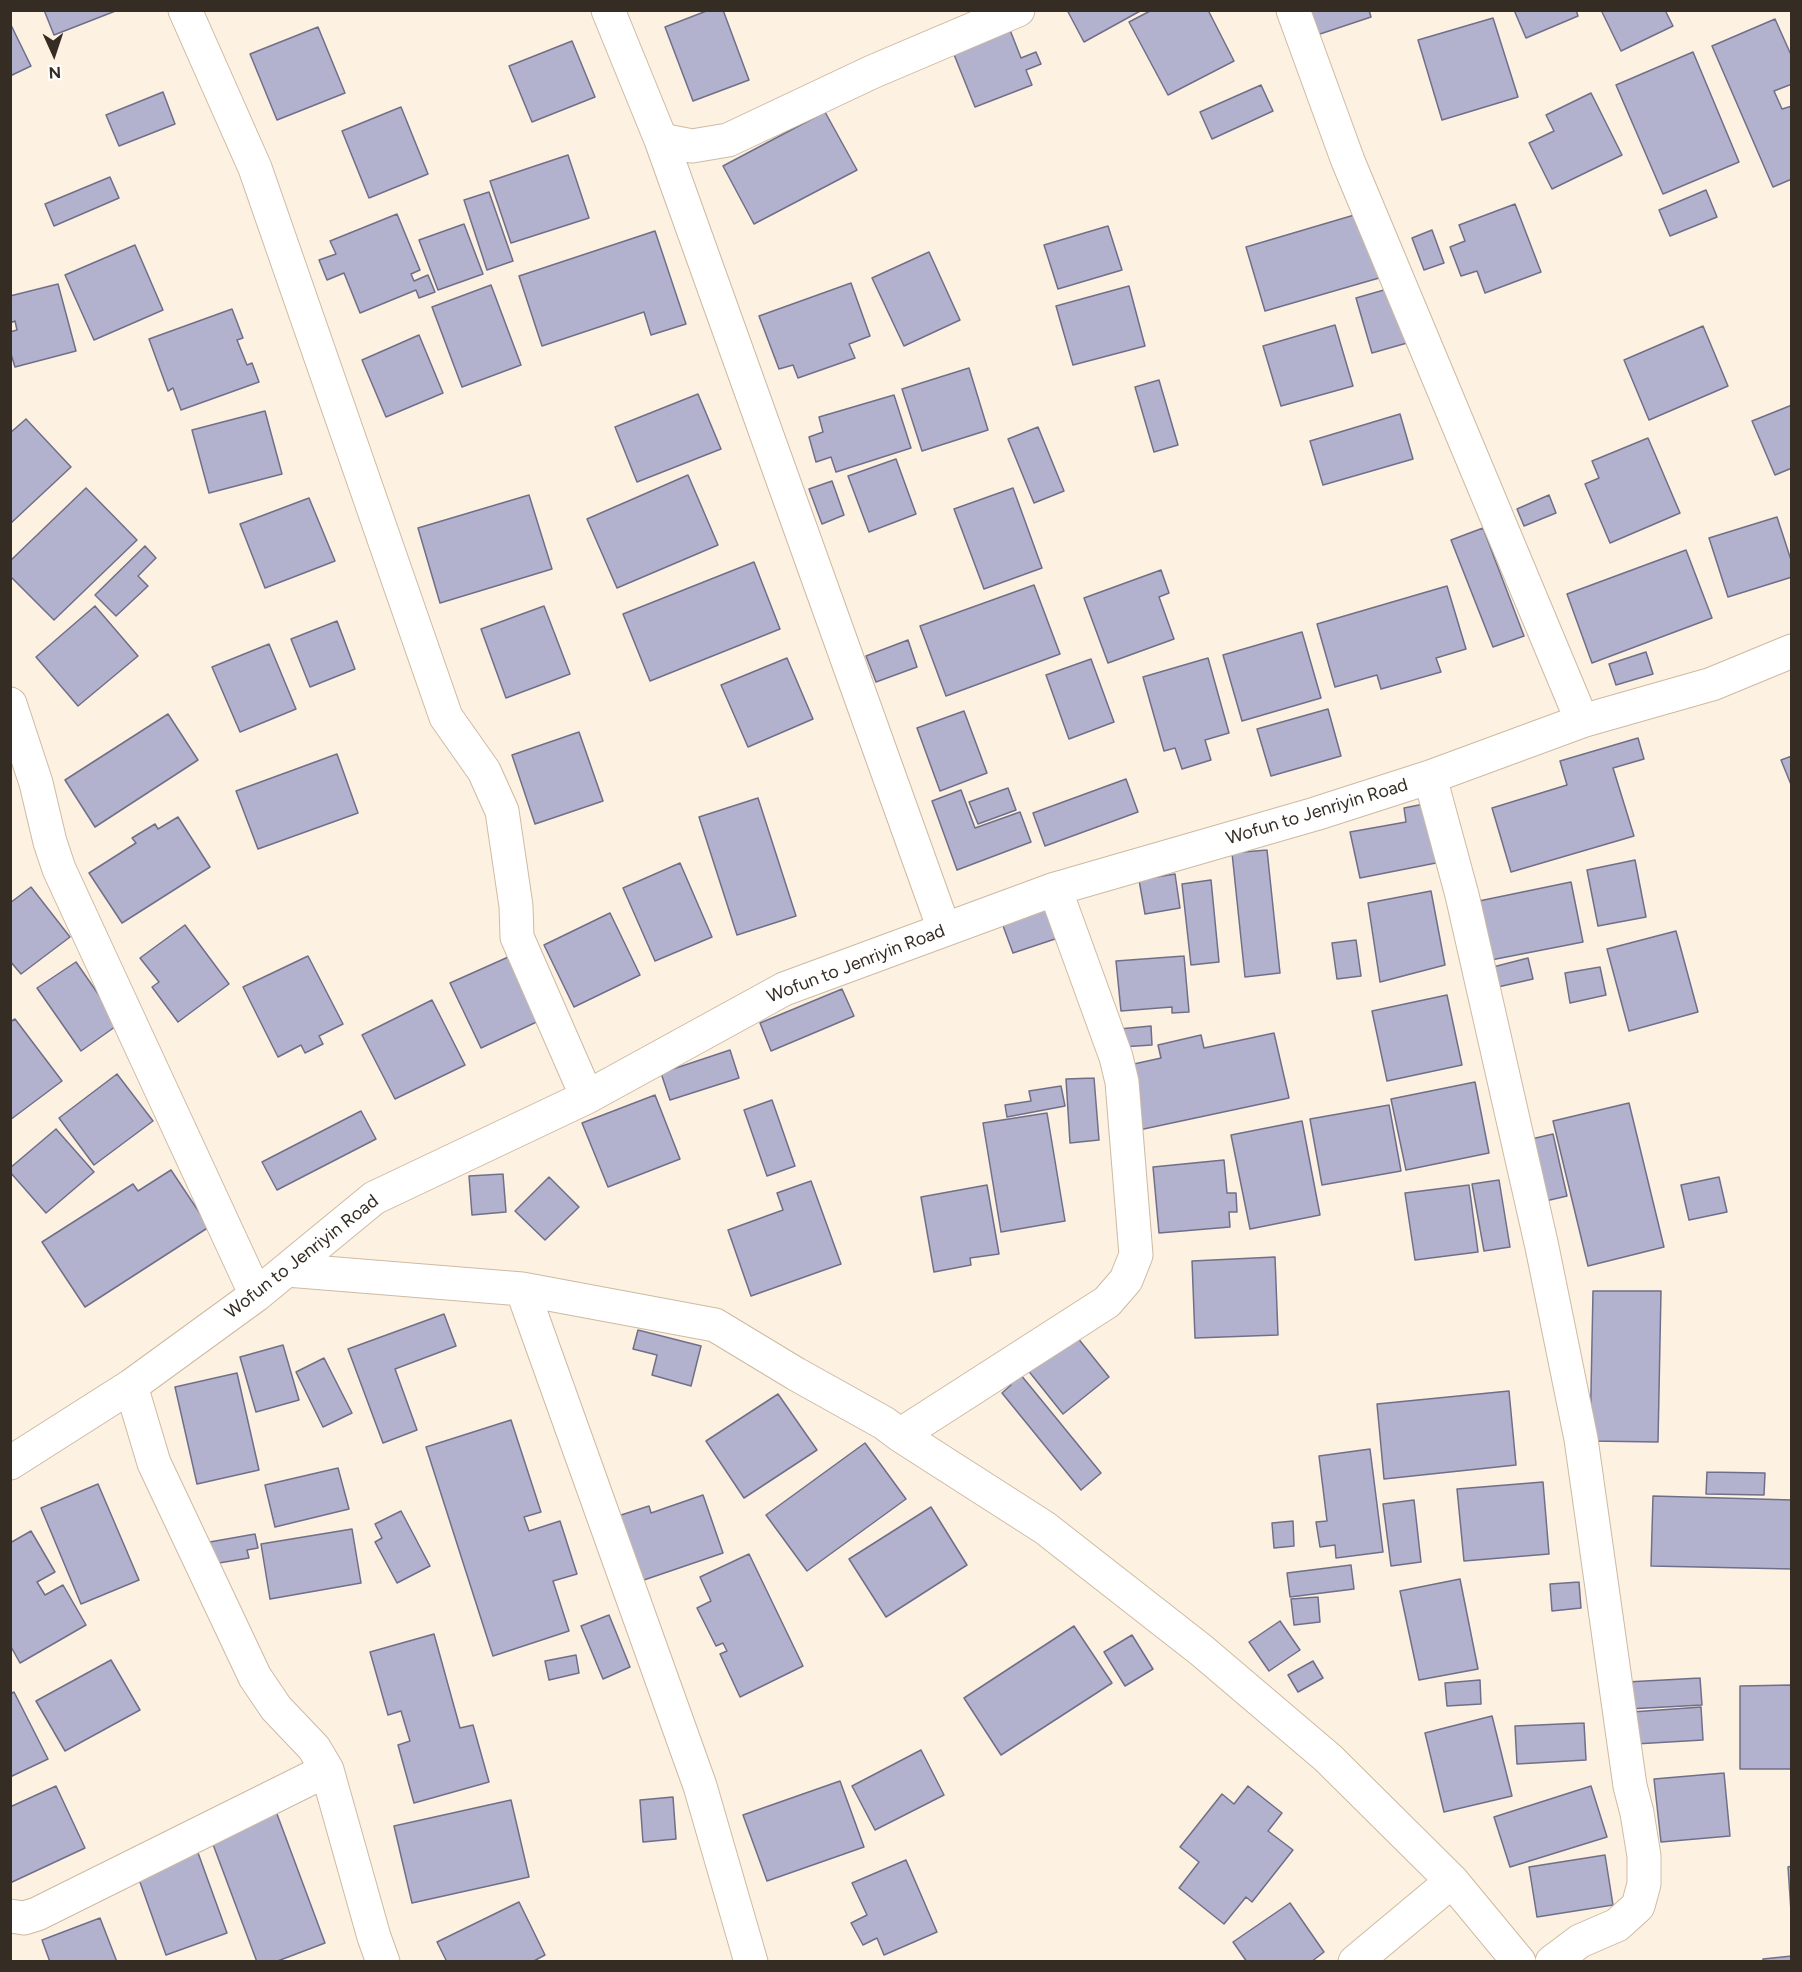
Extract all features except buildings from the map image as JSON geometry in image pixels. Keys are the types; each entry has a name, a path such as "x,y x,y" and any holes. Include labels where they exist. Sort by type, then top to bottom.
{"street":[{"path":"185,10 255,168 446,717 484,771 502,811 516,906 518,937 587,1097"},
{"path":"608,10 661,140 944,929"},
{"path":"661,140 692,146 728,140 872,72 1018,10"},
{"path":"1293,10 1348,161 1582,721"},
{"name":"Wofun to Jenriyin Road","path":"10,1463 131,1386 256,1295 374,1198 587,1097 784,989 1055,889 1315,814 1430,777 1582,721 1712,684 1791,651"},
{"path":"10,704 36,783 58,869 256,1295"},
{"path":"1430,777 1465,906 1542,1247 1581,1439 1630,1786 1644,1856 1644,1884 1638,1906 1617,1925 1580,1941 1552,1962"},
{"path":"900,1435 1107,1302 1126,1280 1136,1255 1122,1082 1116,1057 1055,889"},
{"path":"287,1270 522,1289 715,1325 884,1423 1044,1528 1201,1650 1328,1758 1452,1881 1519,1962"},
{"path":"522,1289 700,1786 751,1962"},
{"path":"131,1386 154,1463 255,1677 276,1708 314,1748 327,1770 383,1962"},
{"path":"10,1916 24,1918 37,1914 327,1770"},
{"path":"1355,1962 1452,1881"}]}
